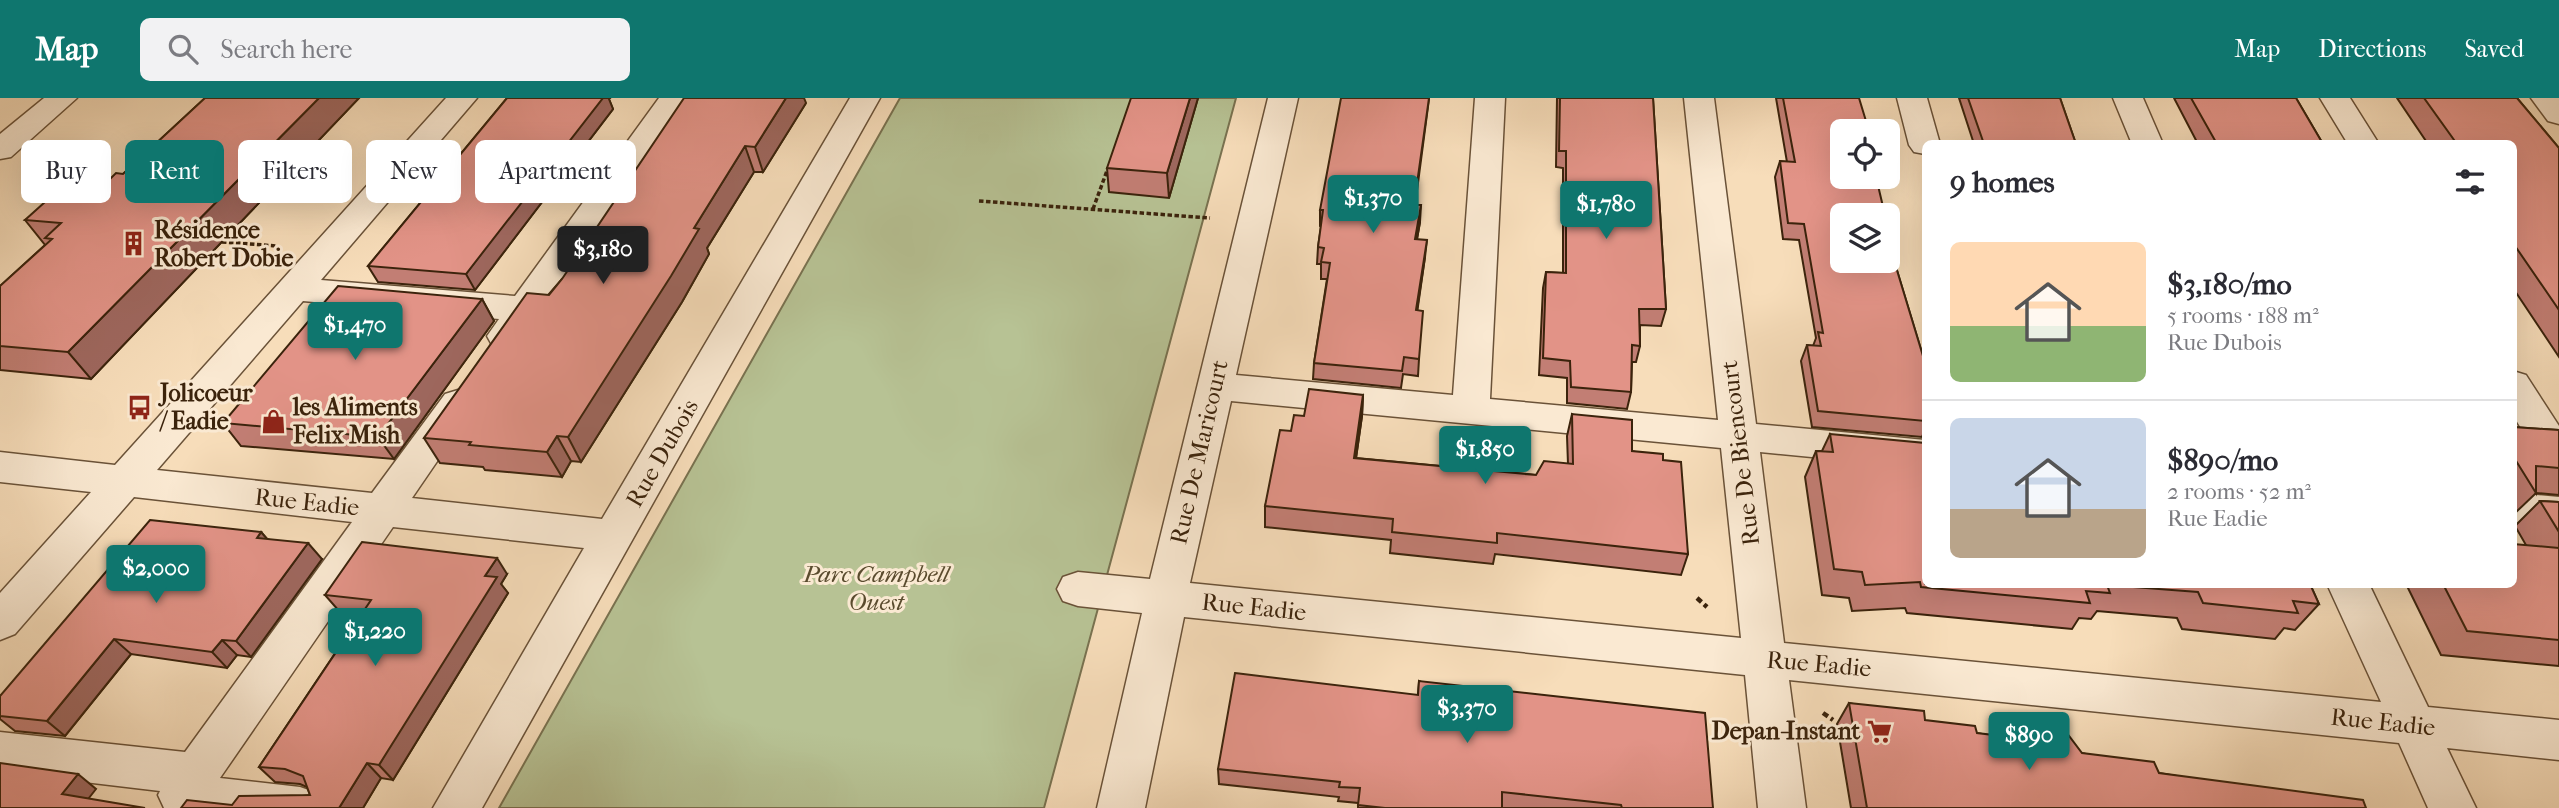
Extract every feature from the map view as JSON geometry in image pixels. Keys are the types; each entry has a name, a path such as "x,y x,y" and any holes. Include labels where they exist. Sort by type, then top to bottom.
{"street":[{"path":"0,150 62,98"},
{"path":"0,622 462,98"},
{"path":"300,808 181,795 674,98"},
{"name":"Rue Dubois","path":"457,808 865,98"},
{"name":"Rue De Maricourt","path":"1121,808 1214,386 1283,98"},
{"path":"1471,411 1490,98"},
{"name":"Rue De Biencourt","path":"1699,98 1782,808"},
{"path":"1912,98 1924,140"},
{"path":"2128,98 2146,140"},
{"path":"2335,98 2361,140"},
{"path":"2546,98 2559,115"},
{"path":"295,289 524,309"},
{"path":"1214,386 1922,454"},
{"path":"2517,390 2559,458"},
{"name":"Rue Eadie","path":"0,467 614,536"},
{"path":"2517,508 2559,512"},
{"path":"2350,588 2452,808"},
{"name":"Rue Eadie","path":"1078,589 2559,740"},
{"path":"0,752 196,774"}],"path":[{"path":"1093,209 1111,160"},
{"path":"979,201 1211,218"},
{"path":"222,242 280,246"}],"green space":[{"name":"Parc Campbell Ouest","path":"900,98 1236,98 1044,808 499,808"}],"building":[{"path":"205,98 319,98 277,140 238,140 238,180 224,194 224,140 160,140"},
{"path":"507,98 603,98 570,140 475,140 475,203 521,203 466,274 368,266 420,203 461,203 461,154"},
{"path":"684,98 786,98 755,147 745,146 694,228 699,229 671,276 568,437 557,436 547,452 424,438 527,293 549,295 613,203 636,203 636,169"},
{"path":"1131,98 1190,98 1167,173 1107,168"},
{"path":"1341,98 1429,98 1414,205 1421,205 1415,239 1427,240 1416,310 1423,311 1419,359 1404,357 1402,371 1314,363 1330,263 1321,262 1324,248 1318,247 1323,210 1320,210"},
{"path":"1560,98 1653,98 1666,309 1639,309 1640,346 1632,345 1631,392 1571,387 1570,361 1543,358 1546,272 1566,273 1566,151 1559,151"},
{"path":"1783,98 1859,98 1865,119 1830,119 1830,189 1879,189 1882,203 1830,203 1830,273 1898,273 1922,353 1922,421 1818,411 1807,345 1821,346 1818,332 1823,333 1804,224 1788,223 1780,161 1795,162"},
{"path":"1968,98 2060,98 2075,140 1983,140"},
{"path":"2191,98 2296,98 2321,140 2215,140"},
{"path":"2424,98 2517,98 2559,148 2559,310 2517,249 2517,140 2454,140"},
{"path":"125,172 125,203 215,203 68,352 0,346 0,286 52,239 45,238 61,223 25,220 44,203 111,203 111,178 116,173"},
{"path":"338,286 482,299 378,437 223,423"},
{"path":"1309,389 1363,395 1354,458 1536,475 1544,461 1573,464 1572,414 1632,420 1632,451 1663,454 1663,460 1681,462 1688,554 1497,533 1497,543 1392,532 1393,519 1265,506 1280,430 1291,431 1294,415 1304,416"},
{"path":"2517,427 2559,430 2559,468 2536,466 2536,493 2517,462"},
{"path":"1830,434 1922,443 1922,587 1920,582 1865,585 1862,572 1834,569 1816,451 1833,452"},
{"path":"2540,501 2559,502 2559,532"},
{"path":"150,520 261,532 257,538 308,543 236,641 222,640 212,652 114,639 47,721 0,716 0,696"},
{"path":"362,542 497,558 485,576 497,577 379,765 367,763 339,808 181,808 187,800 232,805 239,796 310,795 303,776 285,769 259,767 371,600 325,595"},
{"path":"2517,544 2559,548 2559,640 2467,631 2445,588 2517,588"},
{"path":"1932,588 2108,588 2110,593 2086,591 2090,603"},
{"path":"2146,588 2312,588 2319,604 2293,601 2298,613 2203,603 2198,592"},
{"path":"1235,673 1418,695 1419,681 1705,713 1713,808 1622,808 1621,805 1502,792 1502,808 1385,808 1358,805 1360,788 1339,787 1340,782 1218,769"},
{"path":"1849,703 1924,711 1925,720 1975,726 1977,733 2052,742 2063,728 2082,753 2154,762 2159,773 2363,800 2366,808 1867,808"},
{"path":"0,763 78,774 62,794 145,808 0,808"}],"place":[{"name":"Résidence Robert Dobie","path":"134,244"},
{"name":"Jolicoeur / Eadie","path":"140,407"},
{"name":"les Aliments Felix Mish","path":"273,421"},
{"name":"Depan-Instant","path":"1880,731"}]}
